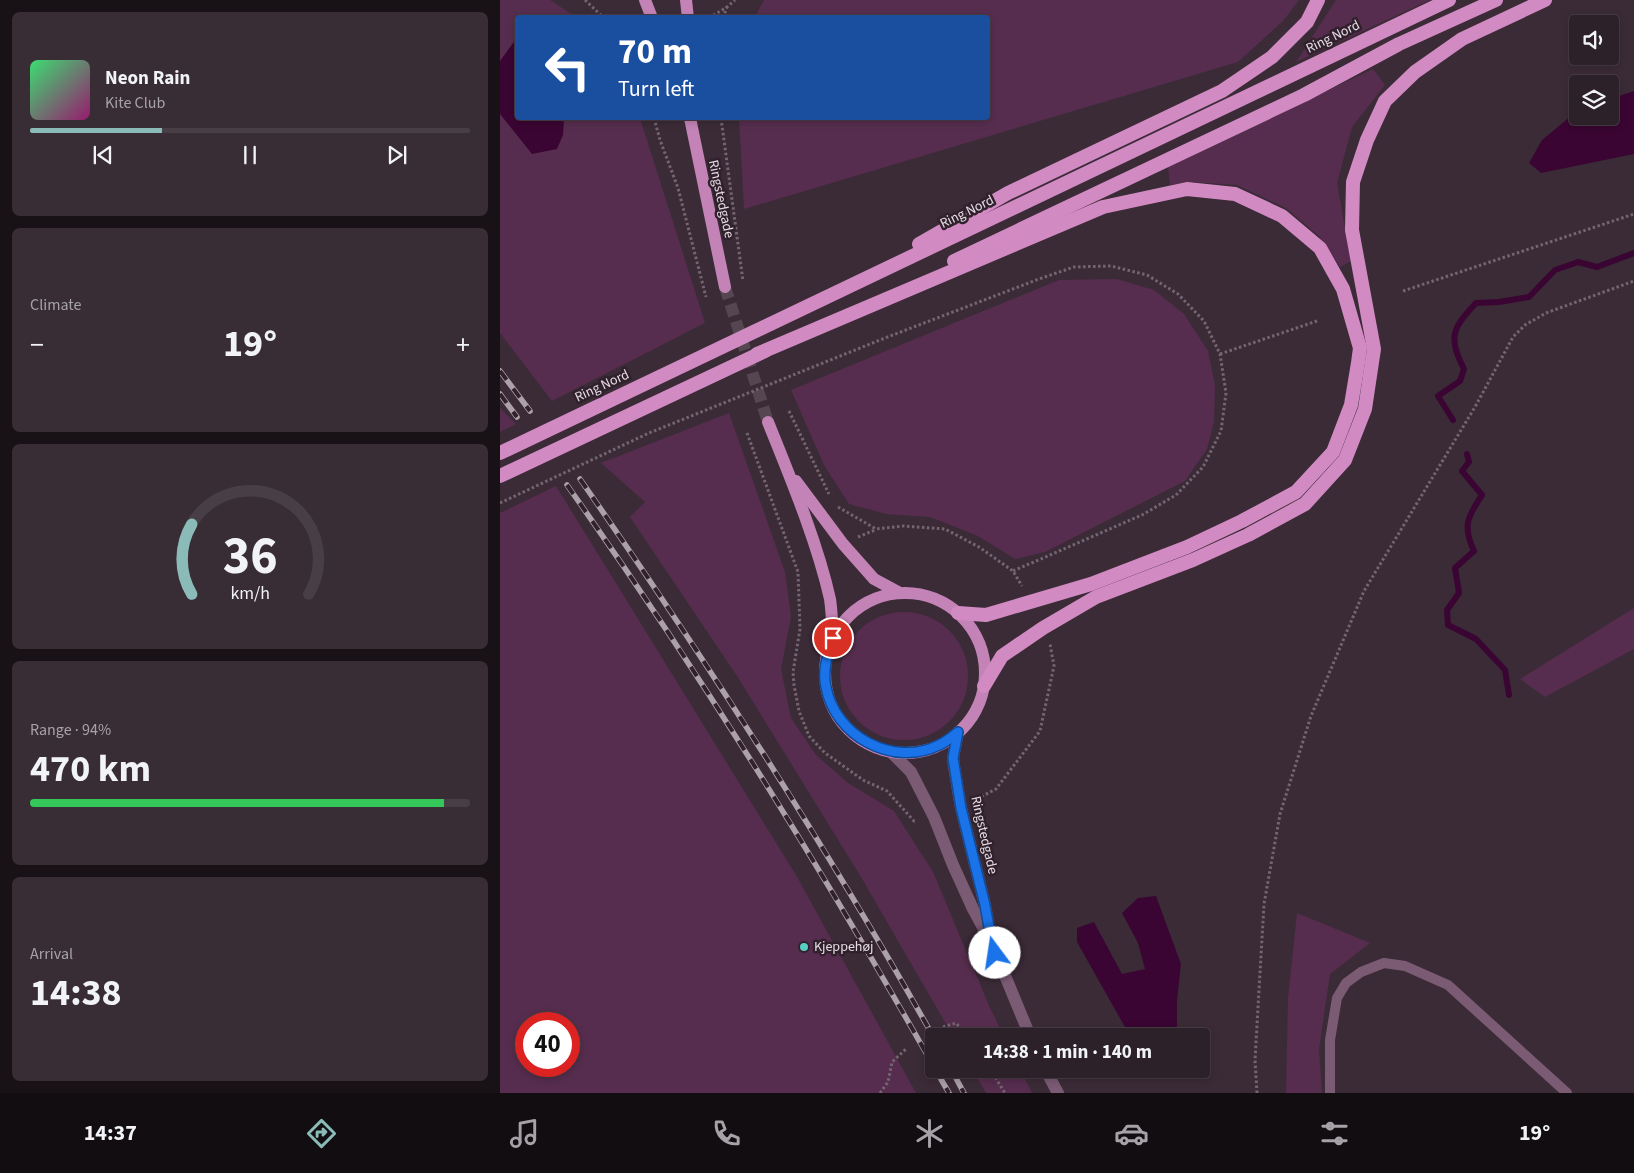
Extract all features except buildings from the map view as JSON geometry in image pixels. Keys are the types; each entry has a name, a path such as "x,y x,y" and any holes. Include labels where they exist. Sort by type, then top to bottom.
{"highway":[{"path":"826,298 1008,192 1222,91 1272,57 1307,22 1318,0"},
{"name":"Ring Nord","path":"500,453 1449,0"},
{"path":"500,476 1295,99 1400,44 1496,0"},
{"path":"984,686 1002,656 1042,628 1096,597 1193,560 1248,535 1305,504 1345,460 1365,409 1374,349 1352,230 1353,182 1367,140 1385,101 1415,72 1462,39 1545,0"},
{"path":"757,354 1103,207 1187,189 1235,194 1282,216 1320,248 1343,289 1360,348 1351,405 1332,452 1296,492 1242,521 1187,547 1091,584 986,615 958,613"}],"main road":[{"path":"645,0 651,15"},
{"path":"686,0 688,15"},
{"name":"Ringstedgade","path":"690,120 725,287"},
{"path":"768,422 788,471 818,558 830,600 833,638"},
{"path":"788,471 843,544 874,579 900,593"},
{"path":"900,593 921,595 941,602 958,613 971,628 980,646 984,666 984,686 979,703 970,719 958,732 938,746 915,752 892,752 868,744 848,730 833,710 826,686 825,661 833,638 854,611 868,602 884,596 900,593"}],"street":[{"name":"Ringstedgade","path":"958,732 953,758 954,766 961,808 985,905 992,944"},
{"name":"Ringstedgade","path":"892,752 911,772 934,817 965,892 992,944 1027,1028"},
{"path":"1050,1078 1058,1093"}],"lane":[{"path":"1330,1093 1330,1040 1337,998 1346,983 1361,972 1384,963 1405,966 1448,985 1566,1093"}],"path":[{"path":"585,0 601,15"},
{"path":"714,15 735,0"},
{"path":"724,15 727,7"},
{"path":"655,120 678,188 706,297"},
{"path":"721,120 743,282"},
{"path":"1403,291 1634,214"},
{"path":"500,503 649,433 885,338 1074,268 1111,266 1147,275 1178,294 1204,321 1220,354 1226,393 1220,432 1203,467 1176,495 1142,515 1012,571"},
{"path":"1257,1093 1255,1060 1264,904 1280,814 1311,716 1364,590 1475,407 1513,337 1525,325 1546,313 1634,281"},
{"path":"1220,354 1317,321"},
{"path":"746,433 798,572 800,629 793,672 799,711 809,736 825,753 863,780 887,791 914,821 934,817"},
{"path":"943,1027 956,1023 960,1028"},
{"path":"880,1093 888,1082 892,1062 906,1049"},
{"path":"996,1078 1005,1093"}],"shaded area":[{"path":"500,0 550,0 573,15 515,15 515,120 641,120 705,323 552,401 500,333"},
{"path":"764,0 1299,0 1283,21 1238,62 744,209 739,120 990,120 990,15 756,15"},
{"path":"1336,0 1430,0 1296,62"},
{"path":"515,40 515,120 564,120 563,135 557,149 532,154 500,114 500,61"},
{"path":"1373,69 1385,85 1352,127 1337,183 1351,261 1340,267 1319,236 1286,208 1237,185 1191,182 1170,185 1168,166"},
{"path":"1634,91 1634,154 1541,173 1529,163 1542,140 1569,118 1569,125 1619,125 1619,96"},
{"path":"1117,279 1154,290 1184,314 1208,351 1215,385 1214,422 1207,449 1185,481 1045,552 1015,559 978,536 930,517 886,514 849,504 824,465 791,390 1059,280"},
{"path":"500,408 516,424 500,432"},
{"path":"729,413 785,572 791,617 781,669 791,718 816,755 848,783 894,811 933,872 1000,1028 948,1028 861,877 737,676 630,517 645,502 601,463"},
{"path":"556,486 796,875 916,1093 500,1093 500,513"},
{"path":"1634,608 1634,649 1545,697 1520,679"},
{"path":"904,612 929,617 949,631 963,651 968,676 963,701 949,721 929,735 904,740 879,735 859,721 845,701 840,676 845,651 859,631 879,617"},
{"path":"1156,896 1181,964 1177,1001 1177,1028 1125,1028 1077,942 1077,928 1094,922 1122,974 1145,969 1138,943 1122,913 1138,898"},
{"path":"1297,913 1370,943 1330,974 1319,1049 1322,1093 1286,1093 1288,998"},
{"path":"977,1078 1024,1078 1032,1093 986,1093"}],"waterway":[{"path":"1453,420 1438,396 1460,381 1464,369 1455,349 1455,333 1462,319 1476,303 1499,302 1529,297 1555,270 1578,262 1597,267 1634,253"},
{"path":"1467,454 1469,462 1462,471 1482,495 1473,509 1468,522 1468,535 1474,551 1455,568 1459,593 1447,610 1448,625 1476,639 1505,670 1509,695"}],"tunnel":[{"path":"725,287 768,422"}],"railway":[{"path":"500,371 530,411"},
{"path":"500,394 517,417"},
{"path":"580,479 764,754 851,895 928,1028"},
{"path":"567,485 712,699 848,918 925,1051"},
{"path":"940,1078 949,1093"},
{"path":"956,1078 964,1093"}],"place":[{"name":"Kjeppehøj","path":"804,947"}],"route":[{"path":"833,638 825,661 826,686 833,710 848,730 868,744 892,752 915,752 938,746 958,732 953,758 961,808 995,953"}]}
